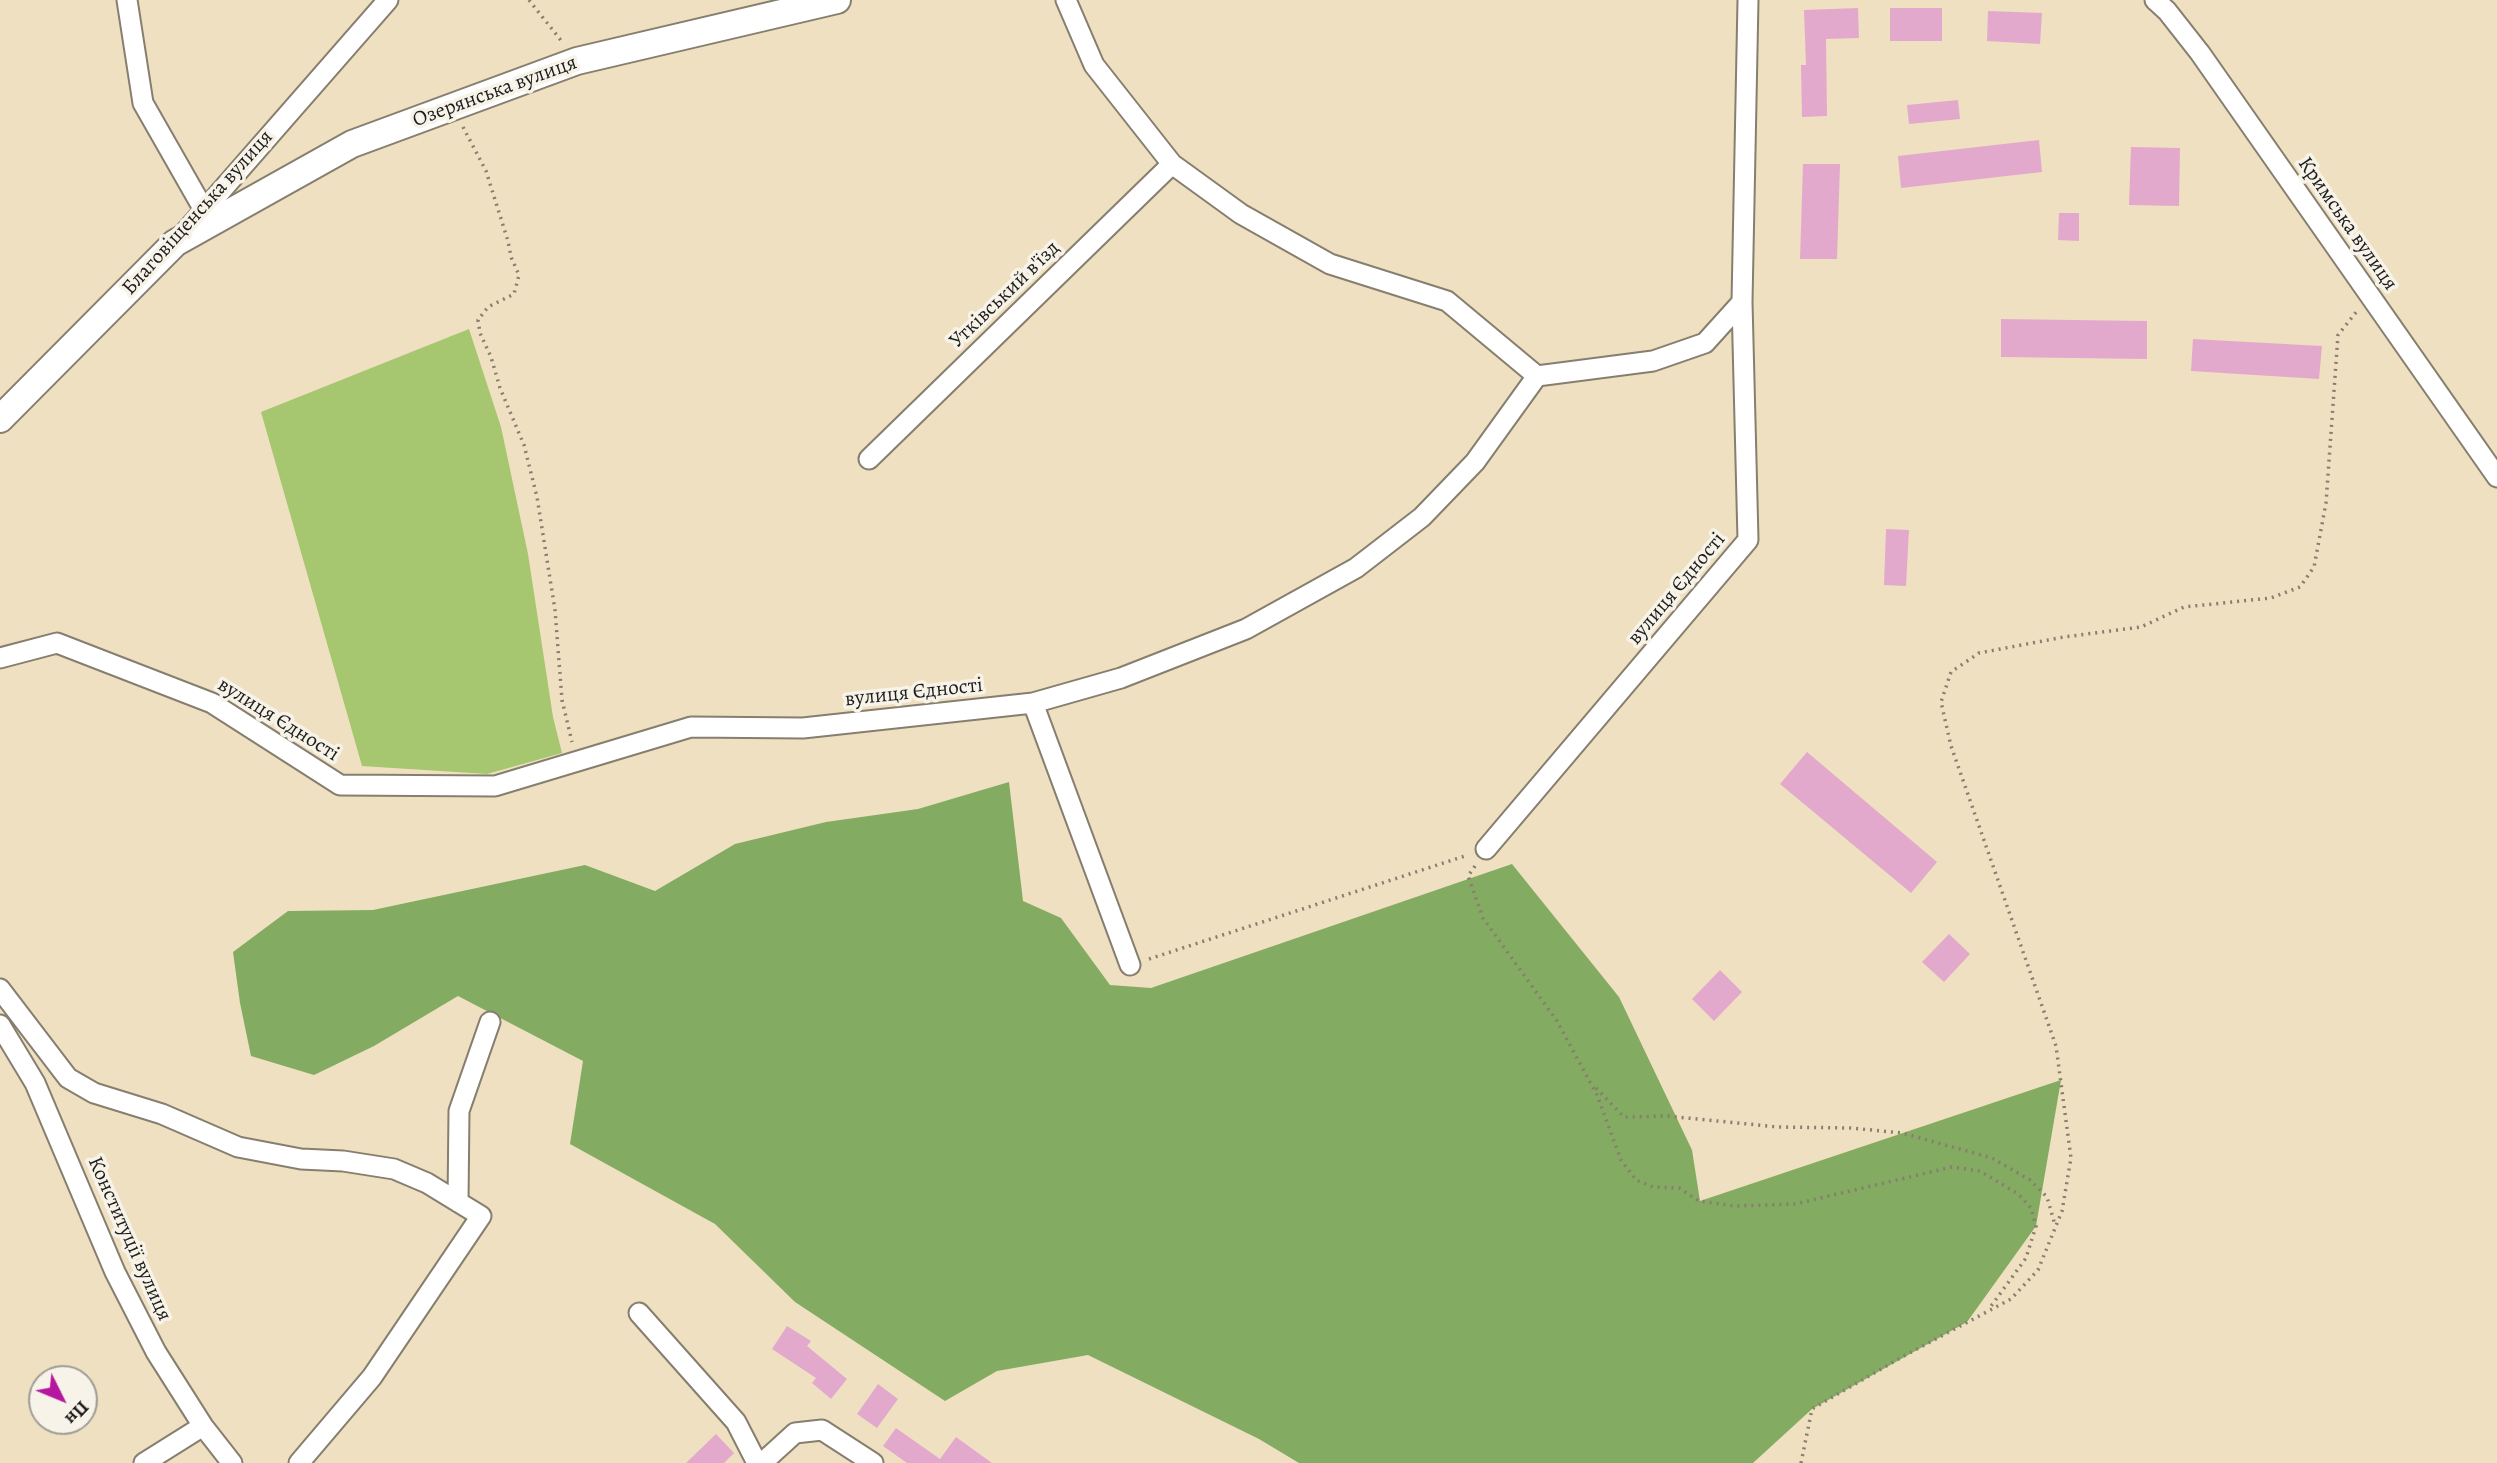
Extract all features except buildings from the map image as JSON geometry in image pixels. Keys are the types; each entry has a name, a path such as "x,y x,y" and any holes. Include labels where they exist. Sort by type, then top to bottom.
{"street":[{"path":"127,0 143,103 204,210"},
{"name":"Благовіщенська вулиця","path":"0,419 175,243 388,0"},
{"name":"Озерянська вулиця","path":"175,243 352,144 577,61 837,0"},
{"path":"1066,0 1094,65 1172,164 1241,214 1330,264 1447,301 1537,376 1653,361 1705,343 1742,302"},
{"name":"вулиця Єдності","path":"1486,849 1748,540 1742,302 1748,0"},
{"name":"Кримська вулиця","path":"2155,0 2200,53 2497,478"},
{"name":"Утківський в'їзд","path":"869,459 1172,164"},
{"name":"вулиця Єдності","path":"0,658 57,643 212,703 340,785 495,786 691,727 803,728 1032,704 1121,678 1246,629 1356,568 1422,517 1449,490 1475,462 1537,376"},
{"path":"1032,704 1130,965"},
{"path":"0,989 68,1079 94,1093 162,1114 238,1147 301,1160 343,1161 394,1169 428,1183 481,1216 372,1377 299,1463"},
{"path":"458,1202 459,1111 490,1022"},
{"name":"Конституції вулиця","path":"1,1029 36,1083 115,1272 156,1352 203,1426 232,1463"},
{"path":"639,1313 736,1422 760,1463 795,1433 822,1430 873,1463"},
{"path":"144,1463 203,1426"}],"path":[{"path":"529,0 577,61"},
{"path":"449,108 465,130 486,172 511,257 519,275 514,294 488,307 478,320 500,388 524,445 537,497 555,610 562,700 576,761"},
{"path":"1801,1463 1812,1409 2011,1299 2038,1270 2062,1211 2071,1158 2056,1046 1951,746 1941,702 1951,671 1979,653 2064,637 2141,627 2184,607 2271,598 2300,587 2314,567 2326,503 2338,335 2352,315 2372,300"},
{"path":"1486,849 1468,876 1483,918 1557,1021 1592,1084 1620,1160 1636,1180 1653,1187 1679,1188 1699,1201 1735,1206 1795,1204 1952,1167 1980,1171 2018,1194 2031,1208 2036,1226 2026,1258 1987,1312"},
{"path":"1130,965 1486,849"},
{"path":"1592,1084 1624,1117 1667,1116 1778,1127 1851,1128 1902,1133 1992,1158 2030,1180 2047,1197 2055,1227"}],"green space":[{"path":"469,329 501,427 528,554 553,717 562,753 487,774 362,766 261,412"},
{"path":"1009,782 1023,901 1061,918 1110,985 1151,988 1512,864 1619,997 1692,1150 1700,1201 2061,1080 2036,1226 1967,1322 1812,1409 1753,1463 1299,1463 1259,1439 1088,1355 997,1371 945,1401 795,1302 715,1224 570,1144 583,1061 458,996 374,1046 314,1075 251,1056 233,952 288,911 373,910 585,865 655,891 735,844 826,822 918,809"}]}
